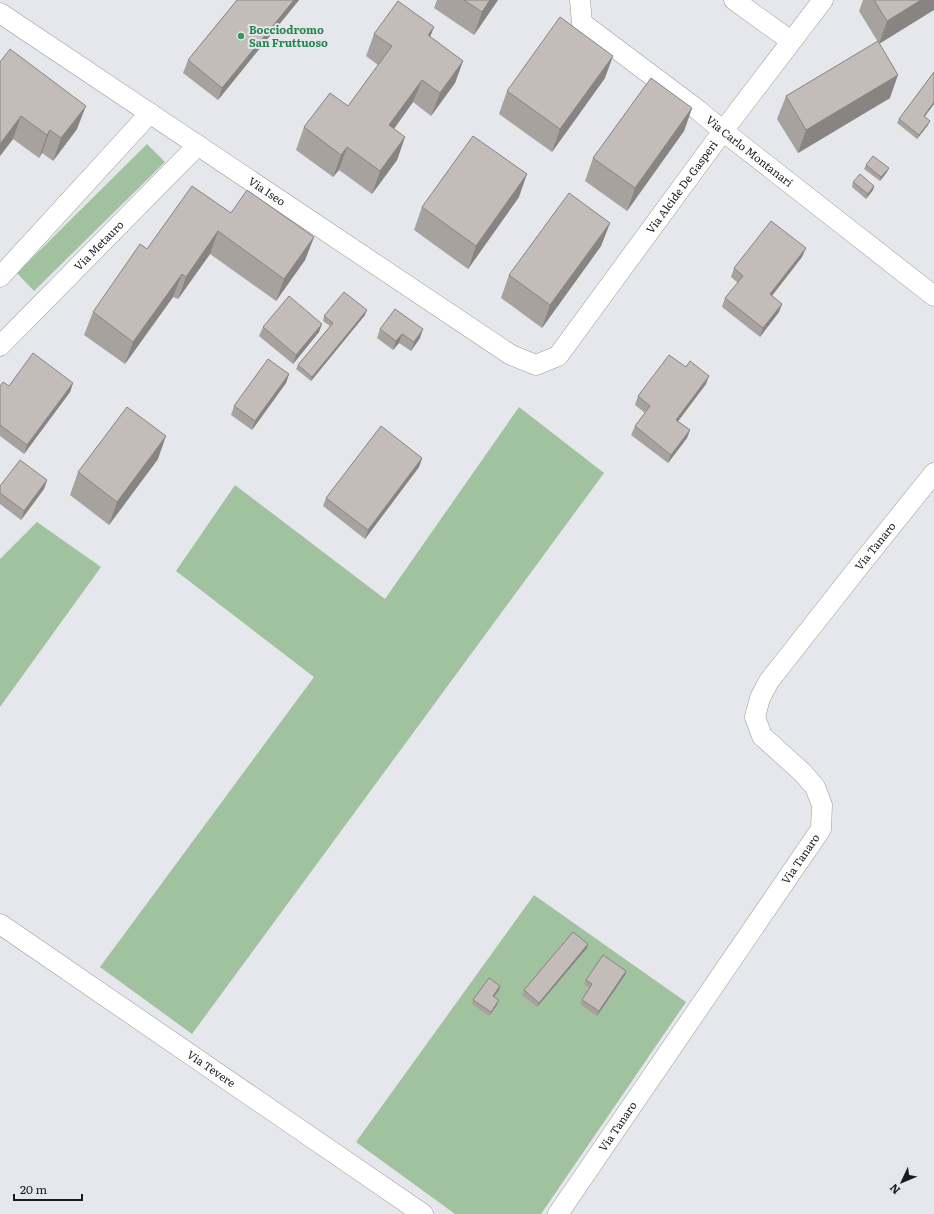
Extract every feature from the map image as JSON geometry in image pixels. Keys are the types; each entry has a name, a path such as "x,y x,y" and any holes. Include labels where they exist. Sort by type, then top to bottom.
{"street":[{"name":"Via Carlo Montanari","path":"580,0 582,23 698,110 723,132 934,296"},
{"path":"734,0 791,42"},
{"name":"Via Alcide De Gasperi","path":"536,365 558,356 723,132 823,0"},
{"name":"Via Iseo","path":"0,13 511,355 536,365"},
{"path":"0,277 150,112"},
{"name":"Via Metauro","path":"0,346 198,145"},
{"name":"Via Tanaro","path":"558,1214 820,829 822,805 815,786 803,773 762,736 755,717 760,698 770,681 934,473"},
{"name":"Via Tevere","path":"0,924 423,1214"}],"green space":[{"path":"147,144 165,162 34,291 17,273"},
{"path":"519,407 604,473 192,1034 100,967 314,677 176,571 235,485 385,599"},
{"path":"37,522 101,567 0,707 0,559"},
{"path":"534,895 686,1002 541,1214 455,1214 356,1142"}],"building":[{"name":"Bocciodromo San Fruttuoso","path":"237,0 294,0 222,88 188,60"},
{"path":"464,0 490,0 482,12"},
{"path":"874,0 921,0 887,21"},
{"path":"398,1 434,27 428,35 463,61 440,93 422,80 389,125 405,137 380,171 347,147 341,155 304,127 330,93 348,106 392,46 374,34"},
{"path":"560,17 613,56 560,129 507,91"},
{"path":"878,41 898,75 806,130 786,96"},
{"path":"10,49 86,106 61,138 50,130 47,135 21,116 0,144 0,62"},
{"path":"934,72 934,102 924,116 930,121 919,135 899,119"},
{"path":"651,78 692,108 635,188 593,158"},
{"path":"473,136 527,174 476,246 422,207"},
{"path":"873,156 889,168 881,177 866,165"},
{"path":"860,174 874,186 868,194 853,182"},
{"path":"192,186 231,213 247,190 314,237 284,279 218,231 186,277 182,274 133,342 93,312 140,244 147,249"},
{"path":"569,193 610,223 550,305 509,275"},
{"path":"771,221 806,248 770,294 782,304 763,328 725,298 743,276 734,268"},
{"path":"344,292 367,310 312,377 298,365 333,323 324,316"},
{"path":"289,296 322,324 296,355 263,327"},
{"path":"395,309 423,329 414,342 402,334 396,341 380,329"},
{"path":"33,353 73,383 27,445 0,425 0,386 3,382 9,386"},
{"path":"669,355 686,367 690,361 709,376 676,420 690,430 671,455 635,426 650,406 638,396"},
{"path":"268,359 289,374 255,421 234,406"},
{"path":"127,407 166,436 117,502 78,472"},
{"path":"381,426 422,458 368,530 326,498"},
{"path":"20,460 47,480 24,511 0,493 0,486"},
{"path":"573,932 588,944 539,1003 524,990"},
{"path":"603,955 626,971 599,1011 582,1000 592,984 586,980"},
{"path":"489,978 500,986 493,996 499,1000 491,1012 473,1000"}],"place":[{"name":"Bocciodromo San Fruttuoso","path":"241,36"}]}
